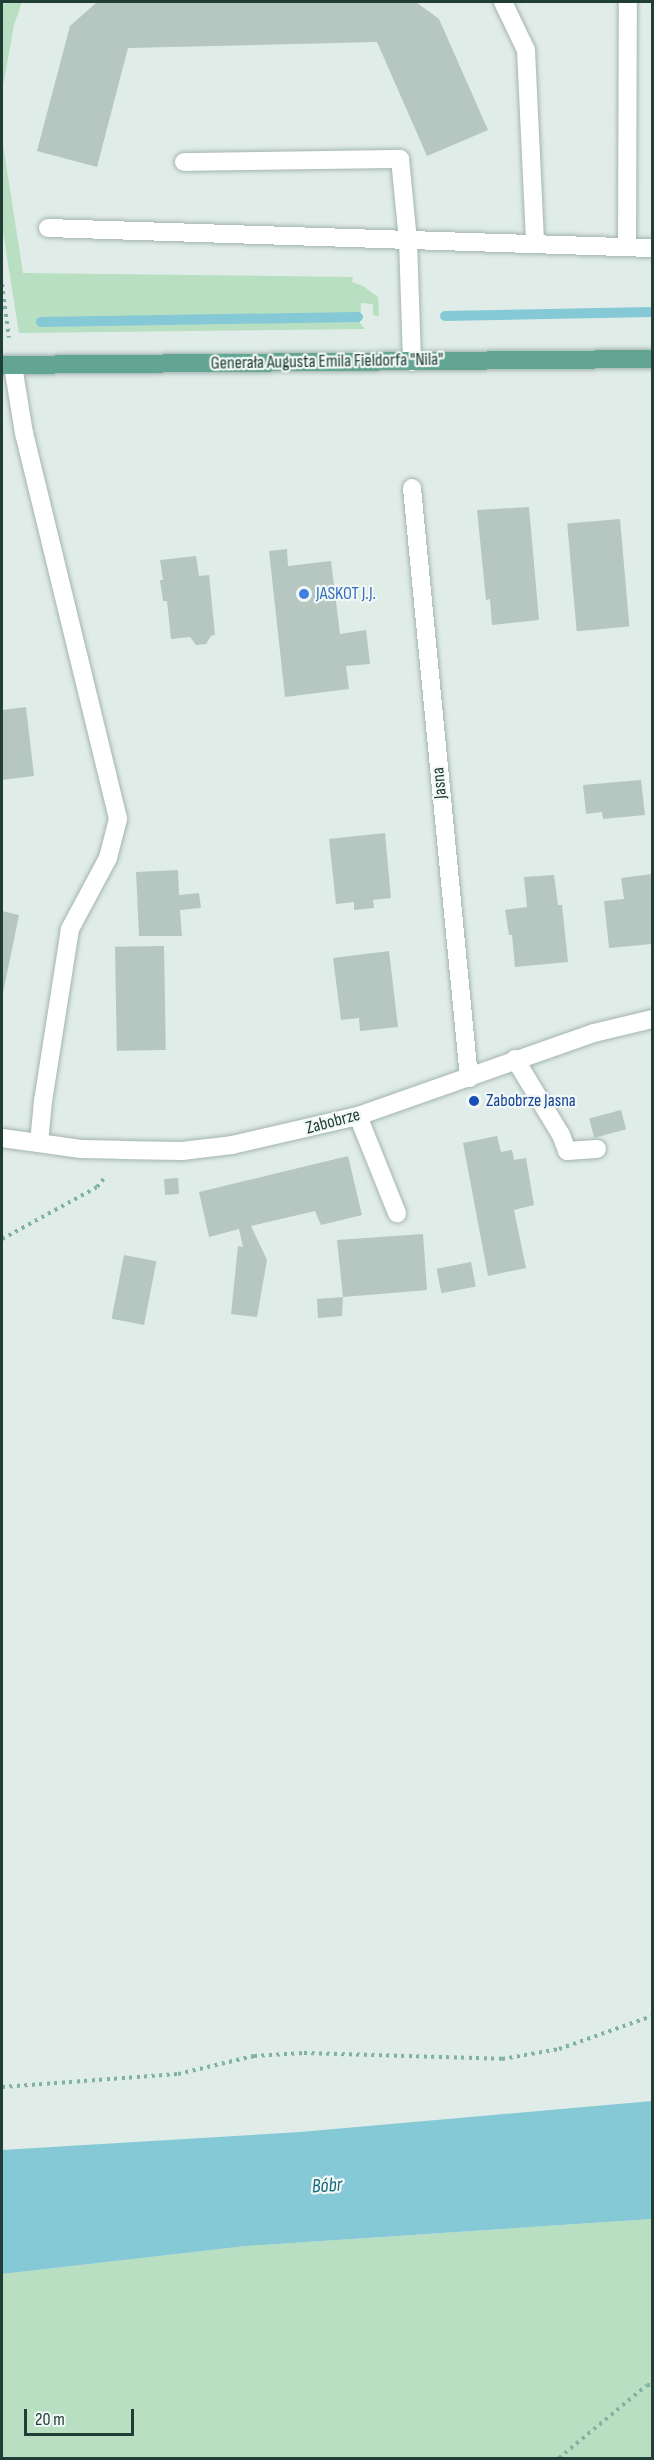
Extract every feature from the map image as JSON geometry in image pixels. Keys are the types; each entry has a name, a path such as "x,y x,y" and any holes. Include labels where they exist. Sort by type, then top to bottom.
{"main road":[{"name":"Generała Augusta Emila Fieldorfa \"Nila\"","path":"7,365 652,359"}],"street":[{"path":"503,2 526,50 535,244"},
{"path":"627,248 628,2"},
{"path":"184,162 400,159 408,240 412,362"},
{"path":"48,228 652,248"},
{"path":"7,365 118,819 108,858 70,929 43,1101 39,1143"},
{"name":"Jasna","path":"412,488 469,1078"},
{"name":"Zabobrze","path":"2,1138 120,1150 182,1151 232,1145 358,1116 469,1078 515,1059 594,1033 652,1019"},
{"path":"515,1059 561,1135 567,1151 597,1149"},
{"path":"358,1116 397,1213"}],"path":[{"path":"2,284 7,365"},
{"path":"2,1239 97,1187 114,1166 120,1150"},
{"path":"2,2087 178,2074 254,2056 304,2053 502,2059 559,2049 652,2016"},
{"path":"559,2458 647,2385 652,2385"}],"green space":[{"path":"2,2 22,2 14,25 2,92"},
{"path":"2,138 23,273 353,277 352,282 363,286 378,297 379,316 373,315 373,304 361,303 360,323 365,329 19,333 2,226"},
{"path":"652,2219 652,2458 2,2458 2,2274 246,2246"}],"water":[{"name":"Bóbr","path":"652,2101 652,2219 246,2246 2,2274 2,2150 300,2132"}],"building":[{"path":"97,2 416,2 439,19 488,130 427,156 377,42 128,48 97,167 37,151 70,26"},
{"path":"529,507 539,620 492,625 490,599 486,600 477,510"},
{"path":"620,519 629,627 577,631 567,524"},
{"path":"287,549 288,566 331,561 340,634 366,630 370,664 346,666 349,689 285,697 269,551"},
{"path":"196,556 199,576 209,575 215,635 211,636 206,644 196,645 190,637 171,639 167,601 163,601 160,580 163,580 160,560"},
{"path":"26,707 34,776 2,780 2,710"},
{"path":"641,780 645,815 603,819 602,812 586,814 583,785"},
{"path":"385,833 391,898 373,900 374,908 354,910 354,902 336,904 329,839"},
{"path":"178,870 179,895 199,893 201,908 180,910 182,936 139,936 136,872"},
{"path":"652,874 652,944 609,948 604,901 624,899 621,878"},
{"path":"554,875 558,905 562,905 568,962 515,967 512,935 509,935 505,910 527,907 524,877"},
{"path":"2,911 19,915 3,993 2,993"},
{"path":"164,946 166,1050 117,1051 115,947"},
{"path":"389,951 398,1027 360,1031 359,1018 341,1020 333,958"},
{"path":"621,1110 626,1129 594,1138 589,1119"},
{"path":"497,1136 501,1152 512,1150 514,1160 526,1158 534,1205 514,1210 526,1268 488,1276 463,1143"},
{"path":"348,1156 362,1215 321,1225 315,1211 251,1226 267,1260 257,1317 231,1314 238,1246 243,1247 239,1229 209,1237 199,1192"},
{"path":"178,1178 179,1194 165,1195 164,1179"},
{"path":"423,1234 427,1290 343,1297 337,1240"},
{"path":"124,1255 156,1261 144,1325 112,1319"},
{"path":"471,1262 476,1287 441,1293 437,1269"},
{"path":"343,1297 342,1316 318,1318 317,1299"}],"waterway":[{"path":"445,316 652,312"},
{"path":"41,322 358,317"}],"place":[{"name":"JASKOT J.J.","path":"304,594"},
{"name":"Zabobrze Jasna","path":"474,1101"}]}
